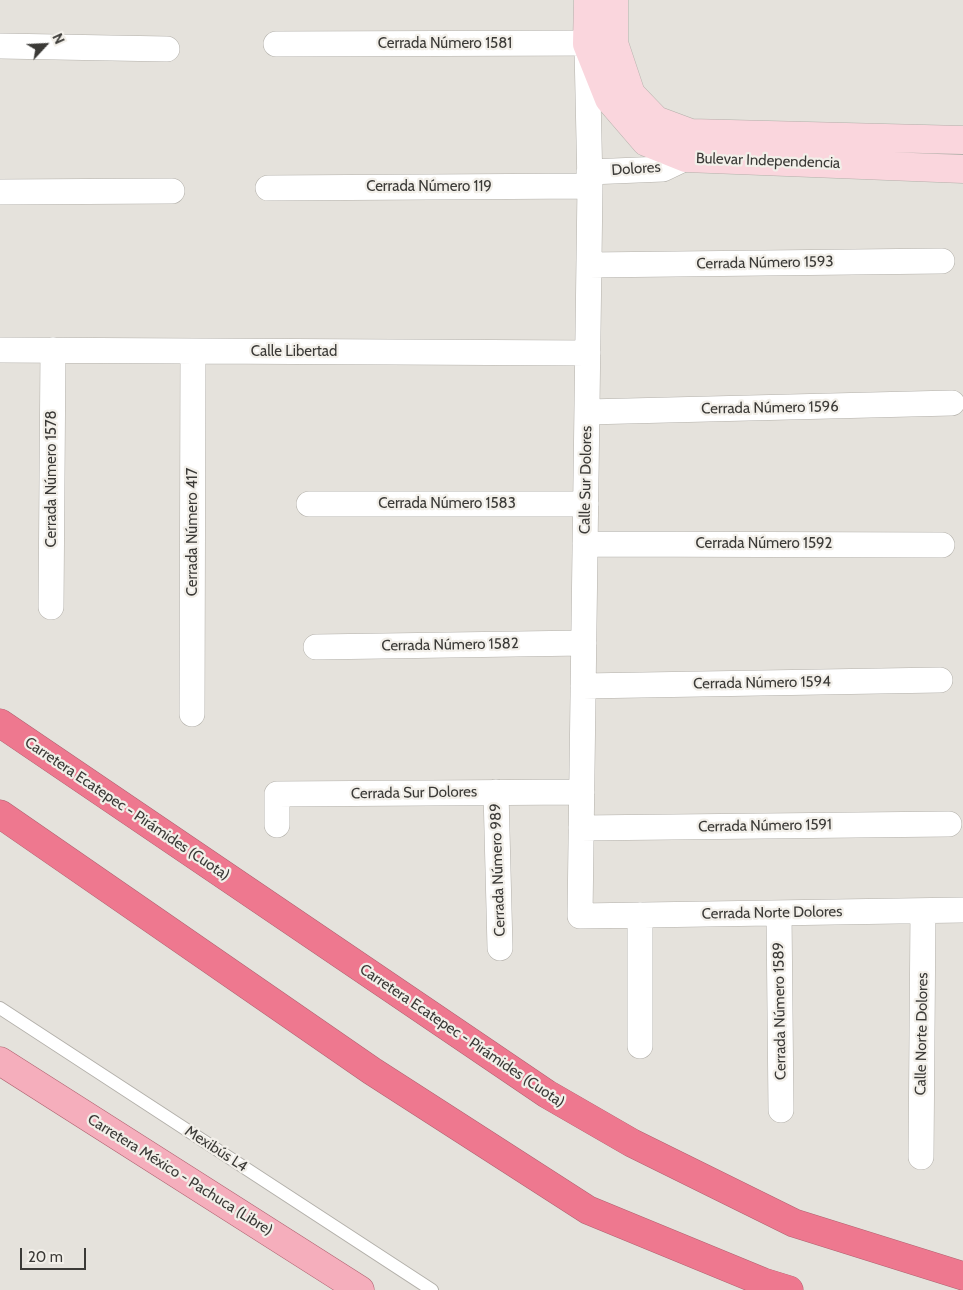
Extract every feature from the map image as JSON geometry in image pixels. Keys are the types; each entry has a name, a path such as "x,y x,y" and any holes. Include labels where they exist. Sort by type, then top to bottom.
{"highway":[{"name":"Carretera Ecatepec - Pirámides (Cuota)","path":"0,723 546,1094 632,1143 794,1222 963,1276"},
{"path":"0,814 372,1071 588,1210 763,1282 789,1290"}],"main road":[{"name":"Carretera México - Pachuca (Libre)","path":"0,1061 360,1290"}],"street":[{"name":"Bulevar Independencia","path":"588,0 600,44 631,94 656,120 689,145 963,169"},
{"name":"Bulevar Independencia","path":"600,44 614,0"},
{"name":"Cerrada Número 1581","path":"276,44 600,44"},
{"name":"Calle Sur Dolores","path":"580,916 590,179 600,44"},
{"path":"0,46 167,49"},
{"name":"Bulevar Independencia","path":"689,145 963,140"},
{"name":"Dolores","path":"590,179 663,169 689,145"},
{"name":"Cerrada Número 119","path":"268,188 590,179"},
{"path":"0,192 172,191"},
{"name":"Cerrada Número 1593","path":"589,266 942,261"},
{"name":"Calle Libertad","path":"0,350 588,353"},
{"name":"Cerrada Número 1578","path":"51,607 53,350"},
{"name":"Cerrada Número 417","path":"192,714 193,351"},
{"name":"Cerrada Número 1596","path":"587,412 952,403"},
{"name":"Cerrada Número 1583","path":"309,504 586,504"},
{"name":"Cerrada Número 1592","path":"585,544 942,544"},
{"name":"Cerrada Número 1582","path":"316,646 584,643"},
{"name":"Cerrada Número 1594","path":"583,686 940,680"},
{"name":"Cerrada Número 989","path":"496,792 500,948"},
{"name":"Cerrada Sur Dolores","path":"277,825 277,794 582,792"},
{"name":"Cerrada Número 1591","path":"581,828 949,824"},
{"name":"Cerrada Norte Dolores","path":"580,916 963,910"},
{"name":"Calle Norte Dolores","path":"920,1156 923,911"},
{"name":"Cerrada Número 1589","path":"779,913 781,1110"},
{"path":"640,914 640,1046"}],"lane":[{"name":"Mexibús L4","path":"0,1008 432,1290"}]}
